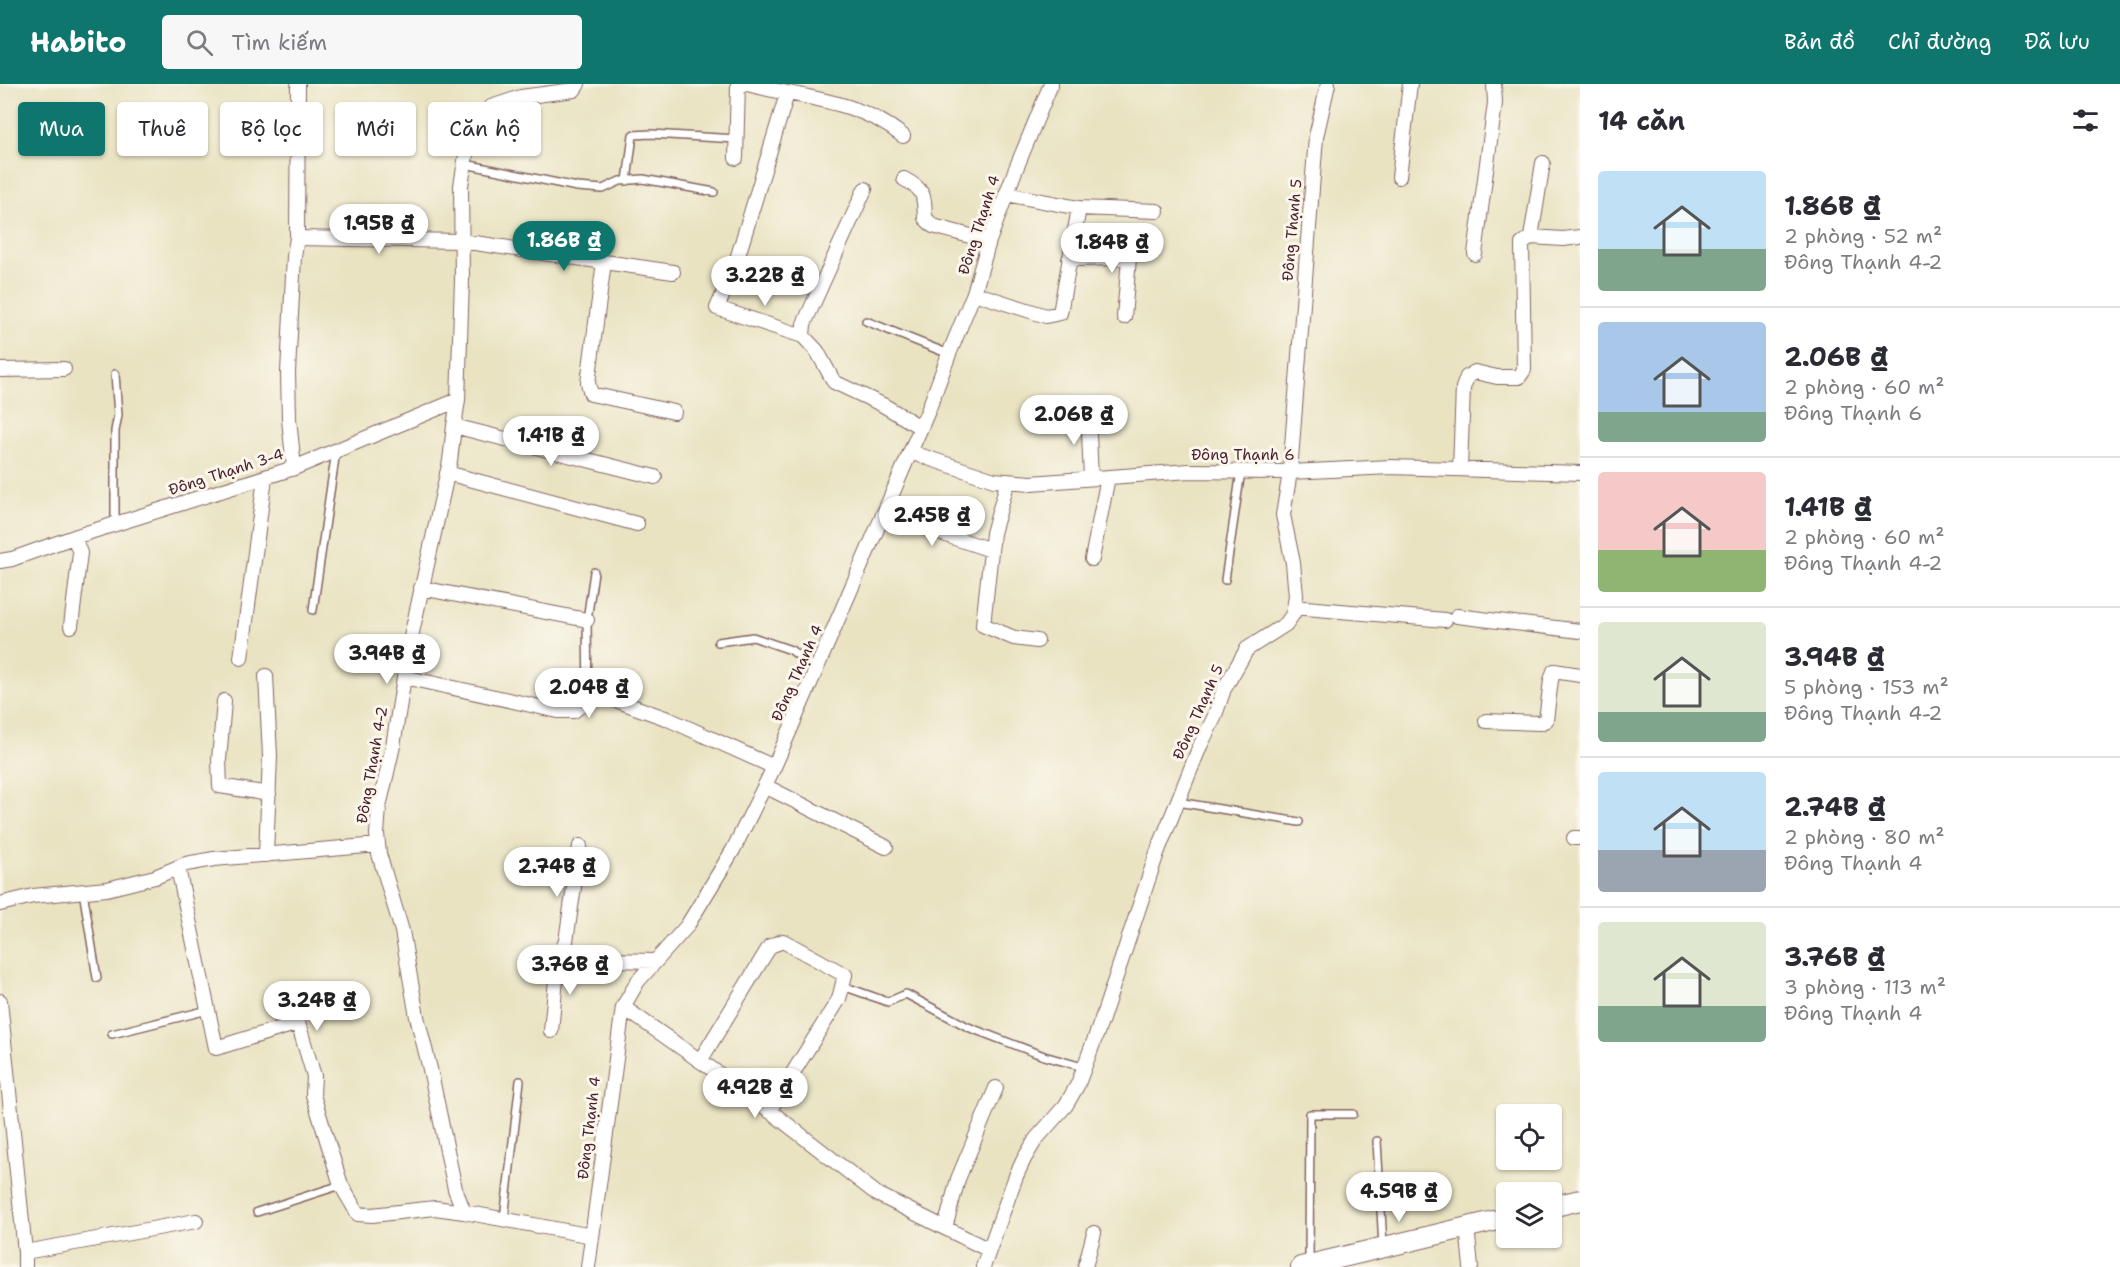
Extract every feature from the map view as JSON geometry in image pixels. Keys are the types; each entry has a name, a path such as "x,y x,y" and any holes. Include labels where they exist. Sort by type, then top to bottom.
{"main road":[{"path":"1562,1204 1580,1200"},
{"path":"1305,1266 1355,1261 1383,1246 1496,1220"}],"street":[{"path":"294,468 288,372 297,238 298,84"},
{"name":"Đông Thạnh 4-2","path":"464,1212 455,1189 417,1017 402,931 378,845 379,807 393,746 421,588 447,474 458,400 462,280 461,186 468,142 480,120 491,107 521,98 574,90 578,84"},
{"path":"736,158 738,84"},
{"path":"747,84 852,107 886,123 903,136"},
{"name":"Đông Thạnh 4","path":"588,1267 623,1007 638,981 687,926 733,850 774,767 910,452 974,293 1006,194 1051,84"},
{"name":"Đông Thạnh 5","path":"983,1267 1024,1159 1036,1138 1066,1105 1078,1084 1101,1022 1156,853 1200,746 1214,718 1224,689 1247,649 1286,624 1293,614 1296,596 1293,563 1283,515 1290,472 1316,137 1328,84"},
{"path":"1400,177 1410,84"},
{"path":"1475,254 1495,103 1494,84"},
{"path":"787,94 734,269 717,308 803,336 817,351 834,382 883,405 920,427"},
{"path":"1531,237 1543,163"},
{"path":"904,179 918,187 924,200 925,218 933,226 989,241"},
{"path":"803,336 804,324 865,189"},
{"path":"1006,194 1079,208 1157,212"},
{"path":"974,293 1046,316 1060,313 1079,208"},
{"path":"1460,469 1463,388 1467,377 1475,372 1497,377 1519,377 1524,370 1522,244 1531,237 1563,239 1580,237"},
{"path":"297,238 460,241 673,272"},
{"path":"1070,259 1129,258 1124,317"},
{"path":"604,262 588,383 591,394 674,412"},
{"path":"0,370 64,369"},
{"name":"Đông Thạnh 3-4","path":"0,561 12,560 74,537 294,468 458,400"},
{"path":"1089,412 1091,478"},
{"path":"454,426 655,477"},
{"name":"Đông Thạnh 6","path":"910,452 994,480 1031,483 1189,471 1290,472 1391,467 1580,473"},
{"path":"447,474 637,524"},
{"path":"1092,559 1108,477"},
{"path":"241,658 265,478"},
{"path":"1008,481 993,534 983,625 1014,638 1037,641"},
{"path":"883,514 991,550"},
{"path":"70,626 80,553 74,537"},
{"path":"421,588 587,620"},
{"path":"1294,607 1451,618 1580,631"},
{"path":"1486,721 1540,723 1546,720 1554,670 1580,675"},
{"path":"266,676 270,756 266,855"},
{"path":"404,677 558,711 573,711 588,699 604,696 668,719 774,767"},
{"path":"224,701 219,760 220,786 269,794"},
{"path":"765,786 886,847"},
{"path":"0,904 33,896 107,889 214,859 378,845"},
{"path":"551,1030 558,959 566,941 580,846"},
{"path":"178,868 216,1048 298,1023 314,1076 313,1095 341,1185 358,1214 372,1215 435,1208 592,1236"},
{"path":"700,1061 770,946 783,941 845,975 840,999 769,1110"},
{"path":"558,959 655,962"},
{"path":"0,1001 25,1267"},
{"path":"623,1007 769,1110 877,1194 989,1250"},
{"path":"945,1228 958,1179 996,1088"},
{"path":"25,1252 196,1221"},
{"path":"1467,1227 1471,1267"},
{"path":"1085,1267 1094,1233"}],"lane":[{"path":"627,181 633,135 737,139"},
{"path":"465,164 586,188 603,189 620,181 643,179 714,192"},
{"path":"866,321 949,354"},
{"path":"115,374 118,416 115,431 115,524"},
{"path":"314,610 336,451"},
{"path":"1225,580 1240,471"},
{"path":"588,699 587,620 594,572"},
{"path":"718,642 753,637 791,650 817,670"},
{"path":"1178,802 1299,822"},
{"path":"83,891 97,978"},
{"path":"843,986 888,1002 906,994 968,1027 1044,1056 1083,1067"},
{"path":"112,1034 208,1010"},
{"path":"504,1219 520,1081"},
{"path":"1305,1266 1310,1114 1353,1114"},
{"path":"1377,1141 1383,1246"},
{"path":"257,1212 341,1185"}]}
